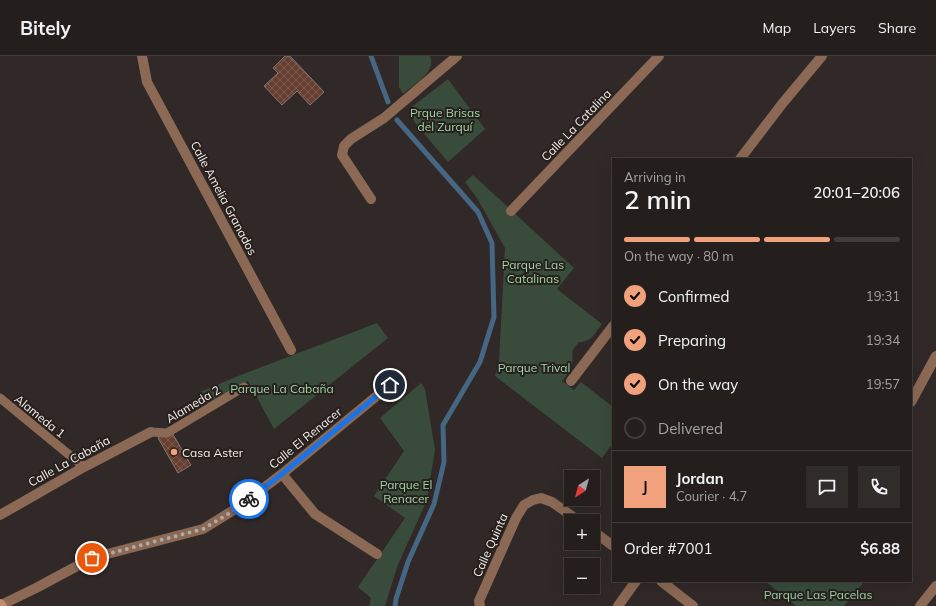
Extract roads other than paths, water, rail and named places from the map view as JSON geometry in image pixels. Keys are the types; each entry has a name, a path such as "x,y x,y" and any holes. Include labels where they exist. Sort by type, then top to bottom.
{"street":[{"name":"Calle Amelia Granados","path":"142,56 147,82 291,350"},
{"path":"371,200 342,155 344,146 351,139 384,118 457,56"},
{"name":"Calle La Catalina","path":"511,211 659,56"},
{"path":"741,158 782,104 822,56"},
{"path":"571,381 612,327"},
{"path":"912,400 936,356"},
{"name":"Calle El Renacer","path":"1,605 92,558 203,529 238,508 282,474 390,385"},
{"name":"Calle La Cabaña","path":"0,515 84,467 151,432"},
{"path":"282,474 315,514 376,554"},
{"name":"Calle Quinta","path":"480,606 480,601 516,518 524,505 541,498 552,502 569,514"},
{"path":"600,536 612,545"},
{"path":"618,606 635,582"},
{"path":"662,582 694,606"},
{"path":"920,606 936,586"}],"lane":[{"name":"Alameda 2","path":"151,432 167,433 244,387"},
{"name":"Alameda 1","path":"0,398 84,467"}],"waterway":[{"path":"371,56 388,102"},
{"path":"395,606 408,562 434,504 444,462 443,425 480,362 494,317 492,243 478,212 397,120"}],"place":[{"name":"Casa Aster","path":"174,452"}],"park label":[{"name":"Prque Brisas del Zurquí","path":"445,119"},
{"name":"Parque Las Catalinas","path":"533,271"},
{"name":"Parque Trival","path":"534,367"},
{"name":"Parque La Cabaña","path":"282,388"},
{"name":"Parque El Renacer","path":"406,491"},
{"name":"Parque Las Pacelas","path":"818,594"}]}
